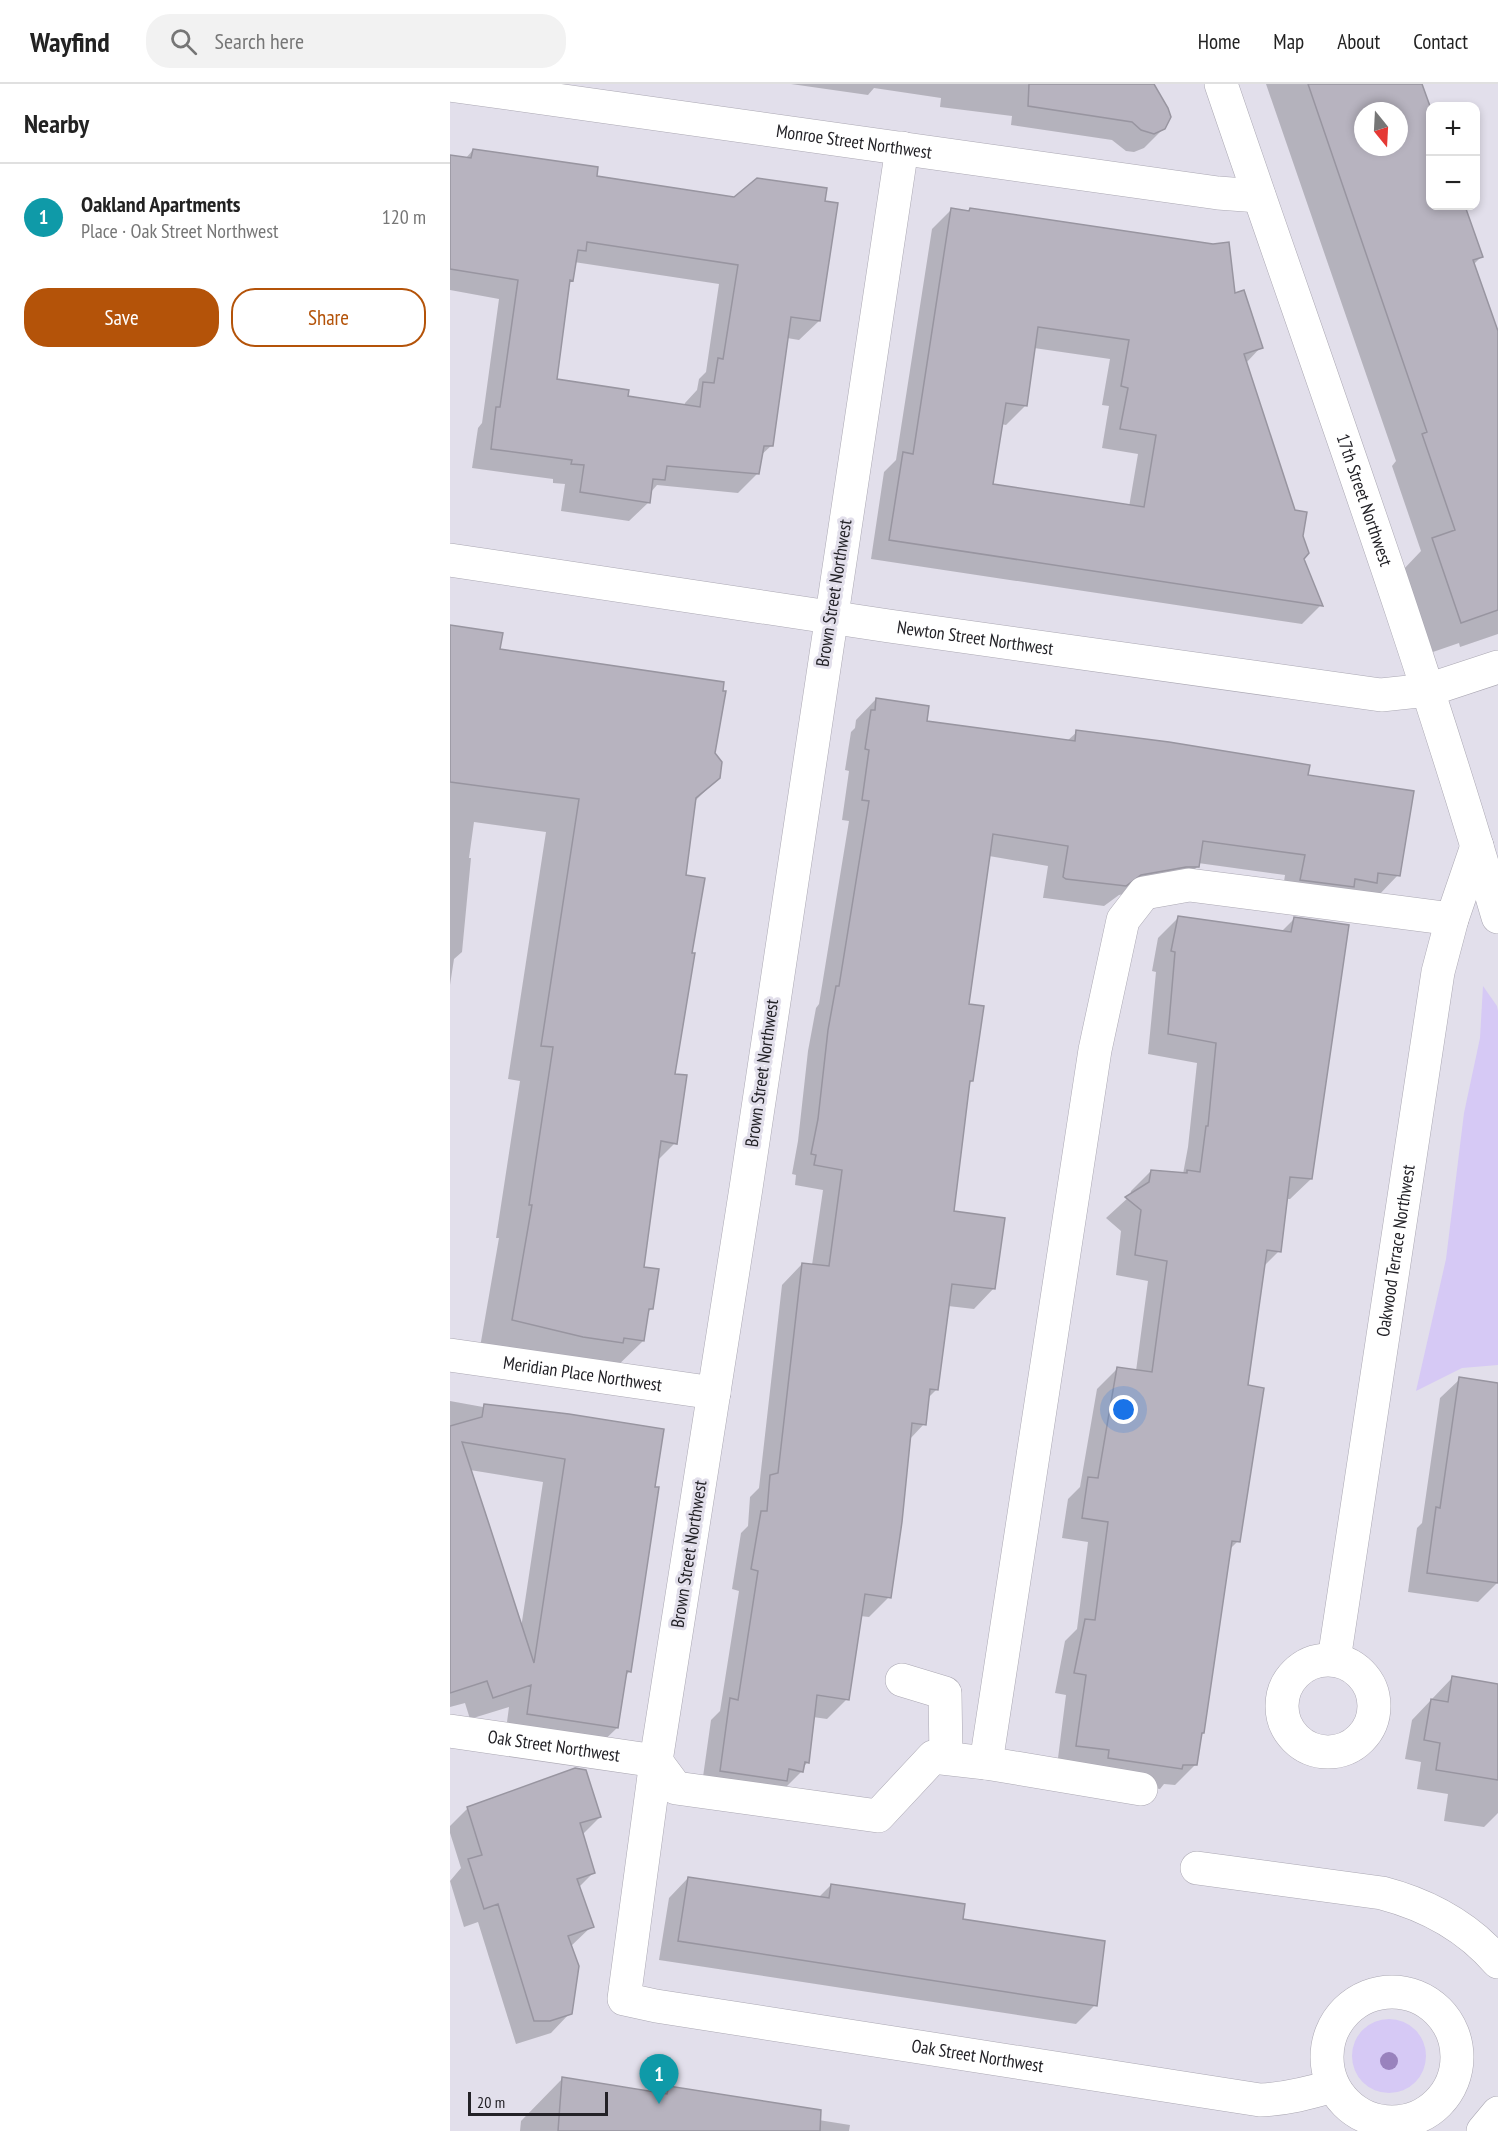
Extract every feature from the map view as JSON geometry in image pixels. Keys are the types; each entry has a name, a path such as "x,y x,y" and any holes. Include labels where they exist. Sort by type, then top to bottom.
{"street":[{"name":"17th Street Northwest","path":"1221,84 1428,690 1498,917"},
{"name":"Monroe Street Northwest","path":"450,85 1218,193 1259,196"},
{"name":"Brown Street Northwest","path":"624,1999 656,1761 714,1393 902,148"},
{"name":"Newton Street Northwest","path":"450,560 830,617 1381,695 1428,690 1498,667"},
{"name":"Oakwood Terrace Northwest","path":"1334,1660 1438,972 1452,919 1477,846"},
{"path":"986,1763 1095,1050 1123,920 1144,893 1188,885 1452,919"},
{"name":"Meridian Place Northwest","path":"450,1355 714,1393"},
{"path":"902,1680 945,1693 946,1758"},
{"name":"Oak Street Northwest","path":"450,1731 656,1761"},
{"path":"656,1761 676,1788 878,1816 933,1756 1141,1789"},
{"path":"1197,1868 1382,1893 1406,1899 1427,1907 1453,1922 1482,1943 1498,1962"},
{"name":"Oak Street Northwest","path":"624,1999 656,2006 1260,2100 1303,2095 1333,2086"},
{"path":"1484,2131 1498,2113"}],"shaded area":[{"path":"1483,986 1498,1011 1498,1365 1462,1368 1416,1391 1446,1259 1464,1113 1480,1038"},
{"path":"1389,2019 1410,2025 1420,2035 1426,2056 1420,2077 1410,2087 1389,2093 1368,2087 1358,2077 1352,2056 1358,2035 1368,2025"}],"building":[{"path":"1029,84 1154,84 1171,117 1165,129 1154,134 1141,130 1132,122 1028,106"},
{"path":"1308,84 1422,84 1428,102 1426,102 1426,210 1466,210 1483,257 1473,260 1498,331 1498,610 1461,623 1432,538 1455,530 1422,434 1427,432"},
{"path":"473,149 598,167 597,176 734,197 757,178 827,188 825,201 838,203 820,321 791,317 773,446 764,446 759,474 667,466 665,480 653,479 650,503 580,492 584,465 571,464 572,460 491,449 496,407 500,407 518,280 450,269 450,155 471,158","holes":["587,242 738,265 723,359 718,358 714,383 703,382 700,407 628,396 629,390 557,379 570,280 573,281 578,250 586,251"]},
{"path":"951,208 969,211 970,208 1213,244 1229,242 1235,293 1244,290 1263,348 1244,354 1295,510 1307,512 1303,536 1309,553 1304,559 1323,606 889,540 903,452 913,454","holes":["1038,327 1129,340 1121,386 1128,388 1120,429 1156,435 1144,507 993,484 1006,403 1027,406"]},
{"path":"450,625 503,633 500,649 724,682 723,691 726,691 715,753 722,762 720,778 696,798 686,875 705,878 675,1074 687,1075 677,1144 661,1141 644,1267 659,1269 653,1309 649,1309 644,1341 624,1338 623,1343 583,1337 512,1320 532,1205 529,1205 553,1047 541,1046 579,799 450,782"},
{"path":"876,698 929,706 927,721 1075,741 1076,730 1169,742 1310,765 1308,775 1414,791 1400,876 1378,873 1377,883 1355,879 1354,887 1300,880 1305,855 1203,841 1199,867 1141,875 1126,886 1066,879 1063,877 1068,846 993,834 969,1004 984,1006 973,1081 970,1081 954,1211 1005,1218 995,1289 952,1284 938,1390 930,1389 926,1425 912,1423 902,1522 891,1598 865,1594 849,1700 817,1695 809,1763 805,1762 803,1772 789,1769 787,1781 720,1771 730,1698 738,1700 758,1571 751,1569 761,1511 767,1511 770,1475 778,1473 802,1263 829,1266 842,1170 814,1165 816,1155 811,1154 818,1119 828,1030 836,986 839,986 869,801 862,800 869,750 865,749 871,710 875,710"},
{"path":"1178,916 1291,932 1294,917 1349,925 1312,1179 1290,1177 1281,1252 1267,1250 1248,1385 1264,1388 1240,1542 1232,1541 1204,1733 1202,1733 1197,1765 1183,1765 1182,1769 1108,1758 1109,1750 1076,1746 1086,1675 1074,1673 1085,1619 1095,1620 1108,1522 1082,1518 1088,1477 1098,1478 1117,1367 1152,1372 1167,1261 1135,1255 1141,1210 1125,1197 1149,1182 1151,1170 1200,1172 1206,1126 1208,1126 1216,1043 1168,1034 1175,952 1171,951"},
{"path":"1459,1377 1498,1383 1498,1583 1427,1573 1436,1507 1440,1508"},
{"path":"484,1404 664,1429 655,1487 659,1487 631,1672 627,1671 618,1728 527,1714 531,1685 493,1698 487,1681 450,1693 450,1426 482,1417","holes":["462,1442 565,1459 534,1663"]},
{"path":"1452,1676 1498,1684 1498,1780 1436,1770 1440,1743 1424,1740 1431,1699 1448,1702"},
{"path":"575,1768 586,1770 601,1817 580,1823 595,1873 577,1879 594,1927 568,1936 579,1966 572,2014 550,2021 534,2021 498,1904 484,1909 468,1859 482,1855 467,1807"},
{"path":"688,1877 829,1898 831,1884 965,1904 963,1919 1105,1941 1097,2006 678,1941"},
{"path":"562,2077 667,2094 669,2086 821,2110 820,2131 558,2131"}],"place":[{"name":"Oakland Apartments","path":"659,2104"}]}
